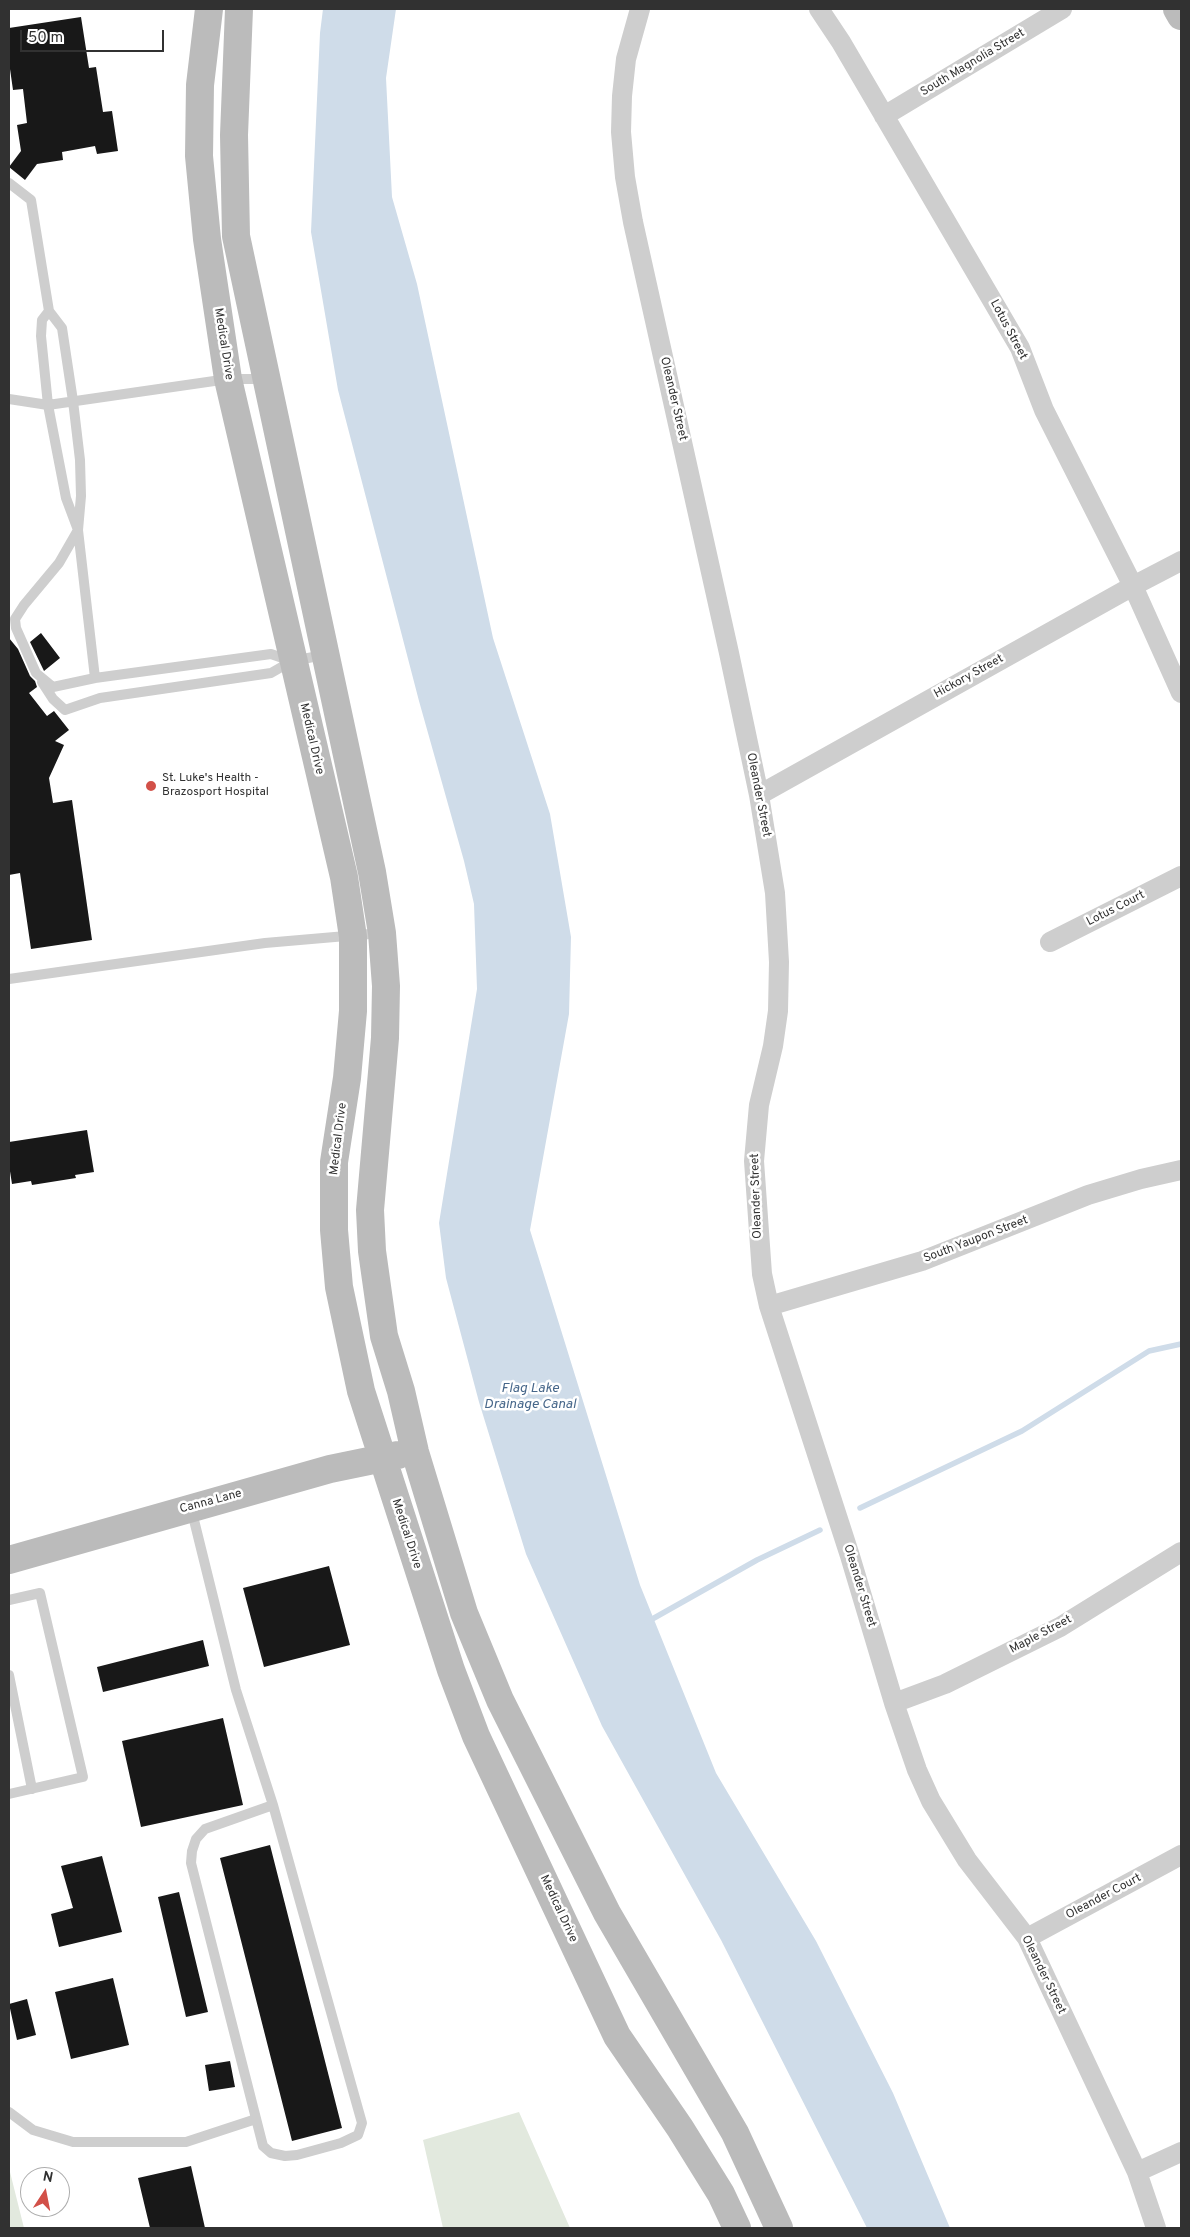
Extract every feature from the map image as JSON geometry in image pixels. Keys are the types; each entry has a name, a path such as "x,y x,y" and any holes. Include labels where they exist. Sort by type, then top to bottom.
{"street":[{"name":"Medical Drive","path":"209,9 200,85 199,156 208,239 228,379 292,661 344,877 353,937 353,1011 348,1068 334,1162 334,1230 339,1287 350,1345 381,1459 451,1670 476,1736 617,2036 696,2152 721,2194 737,2228"},
{"path":"239,9 234,135 236,236 372,872 382,933 386,986 385,1038 370,1210 372,1251 384,1336 464,1613 500,1700 607,1912 734,2133 779,2228"},
{"name":"Oleander Street","path":"640,9 626,58 622,96 621,132 625,177 633,222 759,796 775,894 779,962 778,1011 774,1046 759,1105 754,1161 762,1274 769,1306 850,1556 894,1703 917,1770 948,1832 1027,1938 1137,2172 1156,2228"},
{"name":"Lotus Street","path":"819,9 841,42 1020,348 1044,410 1133,586 1181,693"},
{"name":"South Magnolia Street","path":"884,116 1062,9"},
{"path":"1177,9 1181,16"},
{"name":"Hickory Street","path":"759,796 1133,586 1181,561"},
{"name":"Lotus Court","path":"1050,942 1181,876"},
{"name":"South Yaupon Street","path":"769,1306 922,1261 1088,1195 1141,1179 1181,1170"},
{"name":"Canna Lane","path":"9,1560 190,1507 330,1470 416,1452"},
{"name":"Maple Street","path":"894,1703 945,1684 1060,1627 1181,1552"},
{"name":"Oleander Court","path":"1027,1938 1181,1855"},
{"path":"1137,2172 1181,2152"}],"lane":[{"path":"9,183 31,200 49,311 62,328 80,460 81,496 78,530 95,678"},
{"path":"49,311 42,320 41,336 48,405 62,482 78,530 59,563 24,605 15,619 16,628 36,673 53,699 65,710 100,698 270,673 292,661 326,654"},
{"path":"9,399 48,405 228,379 266,379"},
{"path":"36,673 53,687 95,678 271,654 292,661"},
{"path":"9,979 265,943 353,937 382,933"},
{"path":"190,1507 236,1690 273,1805 362,2123 358,2135 341,2143 297,2155 285,2156 271,2154 263,2146 191,1863 196,1839 205,1829 273,1805"},
{"path":"9,1600 40,1593 83,1777 9,1794"},
{"path":"9,1675 32,1789"},
{"path":"9,2112 33,2130 73,2142 186,2142 256,2118"}],"shaded area":[{"path":"519,2112 570,2228 443,2228 423,2140"},
{"path":"9,2168 24,2228 9,2228"}],"water":[{"name":"Flag Lake Drainage Canal","path":"323,9 396,9 386,78 392,197 417,284 493,638 550,814 571,937 569,1014 530,1230 640,1585 716,1773 816,1941 893,2093 950,2228 867,2228 721,1940 602,1726 526,1554 479,1402 446,1278 439,1223 477,989 474,904 338,390 311,232 320,33"}],"building":[{"path":"81,17 89,68 96,67 103,112 112,111 118,151 97,154 95,146 62,152 63,160 37,164 25,180 9,167 21,151 17,125 27,123 23,89 13,90 9,62 9,28"},
{"path":"41,633 60,658 44,671 30,642"},
{"path":"9,638 18,649 30,676 35,681 37,687 29,693 47,716 54,711 69,730 55,741 64,745 49,778 53,803 72,800 92,940 31,949 20,873 9,875"},
{"path":"87,1130 94,1172 75,1175 76,1178 32,1185 31,1181 12,1184 9,1165 9,1142"},
{"path":"329,1566 350,1645 264,1667 243,1588"},
{"path":"203,1640 209,1666 103,1692 97,1667"},
{"path":"223,1718 243,1805 141,1827 122,1741"},
{"path":"270,1845 342,2128 292,2141 220,1858"},
{"path":"102,1856 122,1932 59,1947 51,1914 73,1908 61,1866"},
{"path":"179,1892 208,2012 186,2017 158,1897"},
{"path":"113,1978 129,2045 71,2059 55,1992"},
{"path":"27,1999 36,2035 17,2040 9,2004"},
{"path":"230,2061 235,2087 209,2091 205,2065"},
{"path":"191,2166 205,2228 150,2228 138,2178"}],"waterway":[{"path":"860,1508 1022,1431 1149,1351 1181,1344"},
{"path":"647,1622 757,1560 820,1530"}],"place":[{"name":"St. Luke's Health - Brazosport Hospital","path":"151,786"}]}
